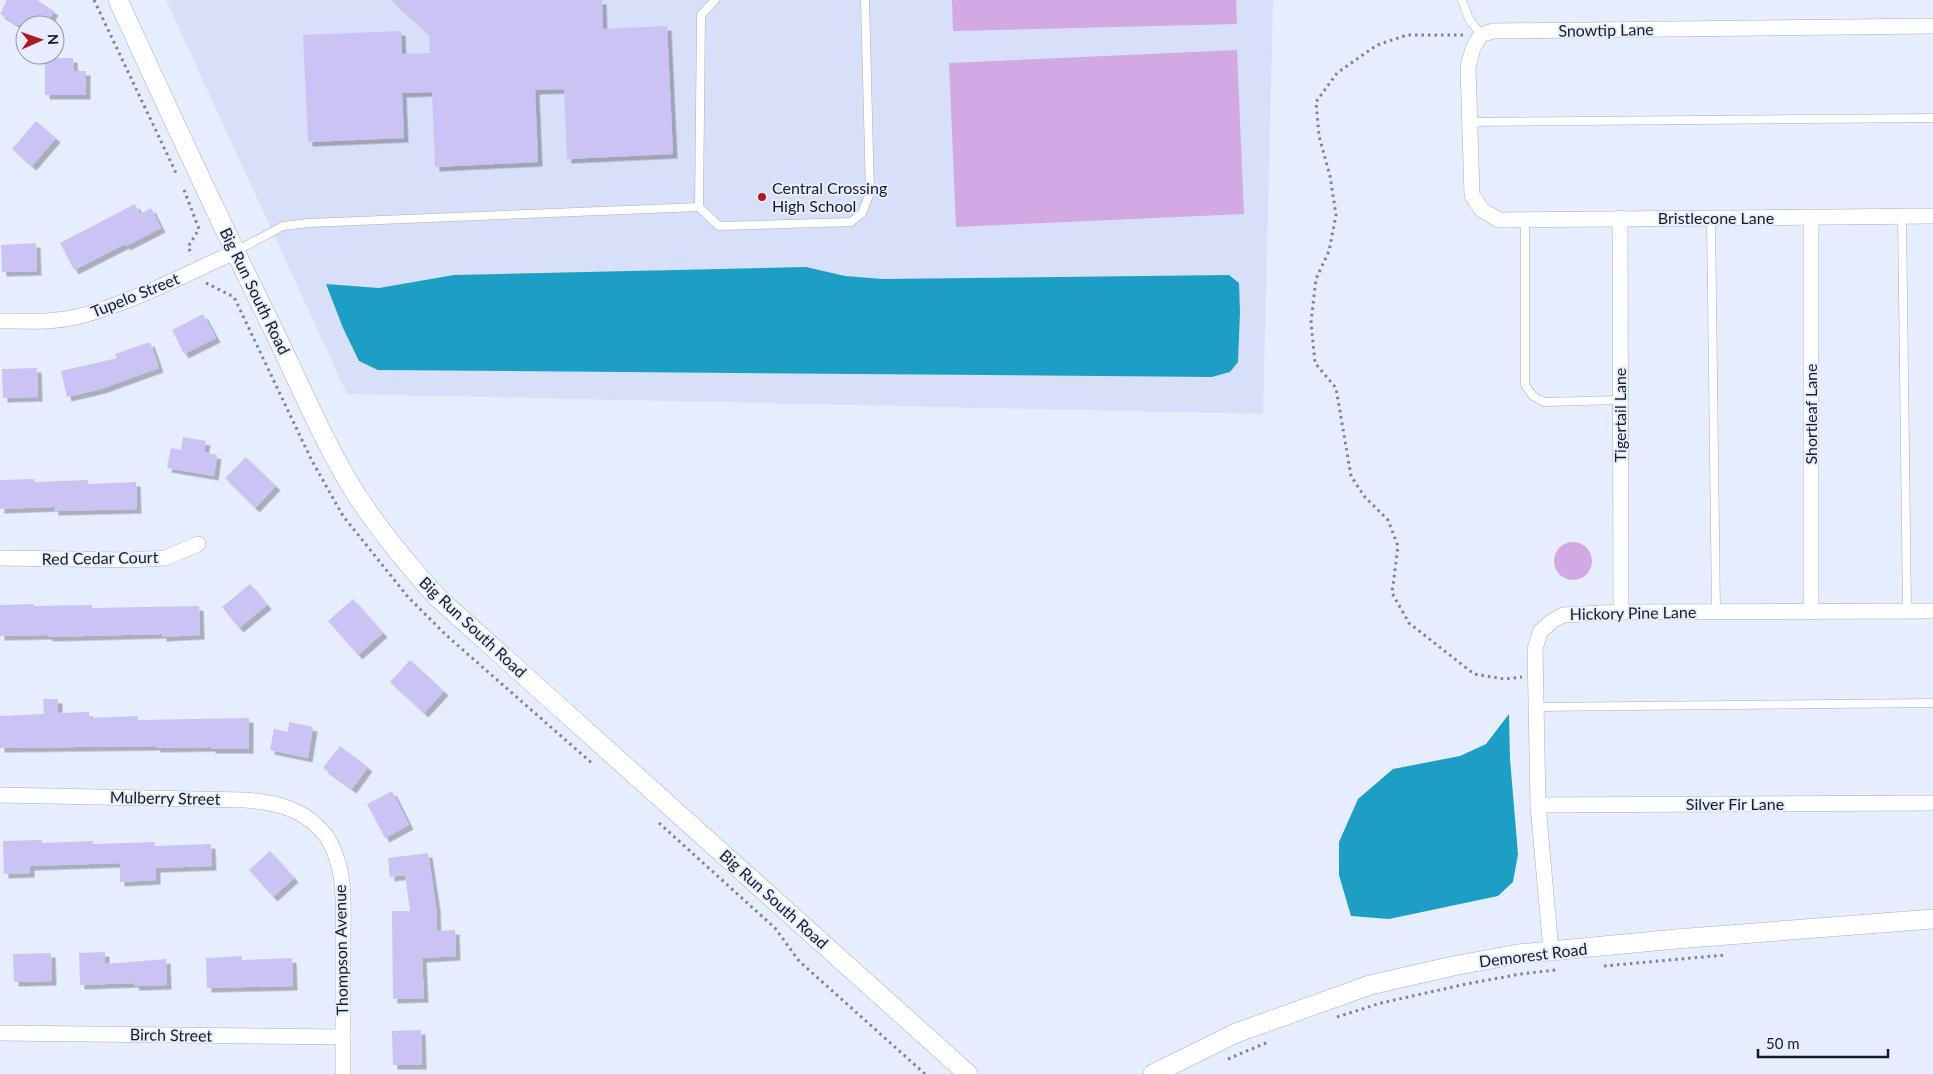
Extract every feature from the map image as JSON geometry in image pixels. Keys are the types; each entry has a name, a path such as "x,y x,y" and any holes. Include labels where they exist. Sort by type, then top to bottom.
{"street":[{"name":"Big Run South Road","path":"118,0 235,252 334,455 376,524 418,576 445,604 968,1074"},
{"name":"Snowtip Lane","path":"1481,35 1493,31 1933,26"},
{"path":"1469,122 1468,67 1473,48 1481,35"},
{"name":"Bristlecone Lane","path":"1469,122 1472,196 1482,210 1499,220 1933,216"},
{"name":"Shortleaf Lane","path":"1811,217 1811,612"},
{"name":"Tigertail Lane","path":"1620,218 1621,612"},
{"name":"Tupelo Street","path":"0,321 55,320 83,316 116,304 235,252"},
{"name":"Red Cedar Court","path":"0,558 129,560 165,558 198,544"},
{"name":"Hickory Pine Lane","path":"1551,951 1538,805 1536,649 1540,632 1552,621 1563,615 1621,612 1933,611"},
{"name":"Mulberry Street","path":"0,795 267,802 286,806 304,816 322,830"},
{"name":"Silver Fir Lane","path":"1538,805 1933,803"},
{"name":"Thompson Avenue","path":"322,830 332,847 339,865 343,903 343,1074"},
{"name":"Demorest Road","path":"1153,1074 1236,1034 1370,985 1518,954 1676,939 1933,919"},
{"name":"Birch Street","path":"0,1033 343,1037"}],"lane":[{"path":"715,0 701,15 700,207 719,226 851,222 862,213 870,193 865,0"},
{"path":"1462,0 1469,19 1481,35"},
{"path":"1469,122 1933,118"},
{"path":"235,252 283,226 308,223 700,207"},
{"path":"1902,216 1907,611"},
{"path":"1712,218 1716,612"},
{"path":"1525,219 1525,385 1533,396 1544,402 1620,400"},
{"path":"1536,707 1933,703"}],"path":[{"path":"94,0 177,175"},
{"path":"1481,35 1407,35 1377,45 1337,74 1316,102 1319,136 1330,176 1336,215 1329,251 1316,278 1311,322 1315,363 1336,388 1351,476 1364,496 1388,520 1398,546 1392,593 1409,623 1474,674 1504,679 1536,676"},
{"path":"181,184 199,229 188,247 207,285 234,297 311,459 343,516 408,597 446,635 597,768"},
{"path":"654,819 775,928 799,961 925,1074"},
{"path":"1594,966 1734,954"},
{"path":"1332,1019 1381,1003 1457,986 1521,974 1557,970"},
{"path":"1220,1062 1271,1041"}],"shaded area":[{"name":"Central Crossing High School","path":"166,0 1273,0 1263,414 347,394"},
{"path":"952,0 1236,0 1237,24 953,31"},
{"path":"1237,50 1244,214 956,227 949,63"},
{"path":"1573,542 1587,547 1592,561 1587,575 1573,580 1559,575 1554,561 1559,547"}],"water":[{"path":"806,267 845,276 882,279 1229,275 1239,283 1238,362 1230,372 1212,377 378,370 359,361 343,328 326,284 379,288 454,275"},
{"path":"1509,714 1510,759 1518,854 1513,882 1498,896 1389,919 1351,916 1339,875 1339,842 1358,799 1393,769 1460,756 1486,744"}],"building":[{"path":"7,0 37,0 54,11 52,15 15,15 15,23 0,14"},
{"path":"391,0 602,0 603,29 667,26 673,154 567,159 564,89 535,90 538,162 435,167 432,92 402,93 404,138 308,142 303,35 401,31 402,54 430,53 429,34"},
{"path":"65,58 73,58 74,71 86,71 86,95 45,95 45,65 65,65"},
{"path":"36,121 56,138 32,166 12,149"},
{"path":"135,204 140,214 151,208 161,228 74,270 60,243"},
{"path":"36,243 37,271 2,272 1,245"},
{"path":"203,314 216,338 184,354 172,330"},
{"path":"150,342 159,368 101,389 67,397 61,371 117,358 115,354"},
{"path":"37,368 38,397 3,398 2,369"},
{"path":"183,437 206,441 204,452 217,455 214,476 167,468 171,448 181,450"},
{"path":"246,457 276,486 255,508 225,478"},
{"path":"34,479 35,482 88,480 88,484 136,482 137,509 54,511 54,507 0,509 0,480"},
{"path":"250,584 267,605 239,628 222,607"},
{"path":"353,599 383,633 358,655 328,621"},
{"path":"34,604 34,606 92,605 92,608 199,606 200,635 162,637 162,634 48,637 48,635 0,636 0,605"},
{"path":"410,660 444,691 424,713 390,682"},
{"path":"43,699 58,699 58,713 89,712 89,718 138,716 138,720 249,718 249,749 211,749 211,747 156,748 156,746 0,748 0,716 44,714"},
{"path":"289,722 313,727 308,758 270,750 274,729 288,732"},
{"path":"340,746 368,767 352,789 323,768"},
{"path":"392,791 409,825 385,838 367,804"},
{"path":"42,840 42,843 93,841 93,844 155,842 155,846 211,844 212,866 156,868 156,880 120,882 120,863 30,866 30,873 4,874 3,841"},
{"path":"270,851 294,878 273,897 249,870"},
{"path":"428,853 436,906 437,931 455,930 456,956 422,958 424,998 393,999 392,911 410,911 405,875 390,877 388,858"},
{"path":"105,952 105,964 166,959 167,985 135,986 134,983 80,985 79,953"},
{"path":"51,953 52,981 14,982 13,954"},
{"path":"242,956 242,960 292,958 293,986 207,988 206,958"},
{"path":"421,1030 422,1065 393,1065 392,1031"}],"place":[{"name":"Central Crossing High School","path":"762,197"}]}
